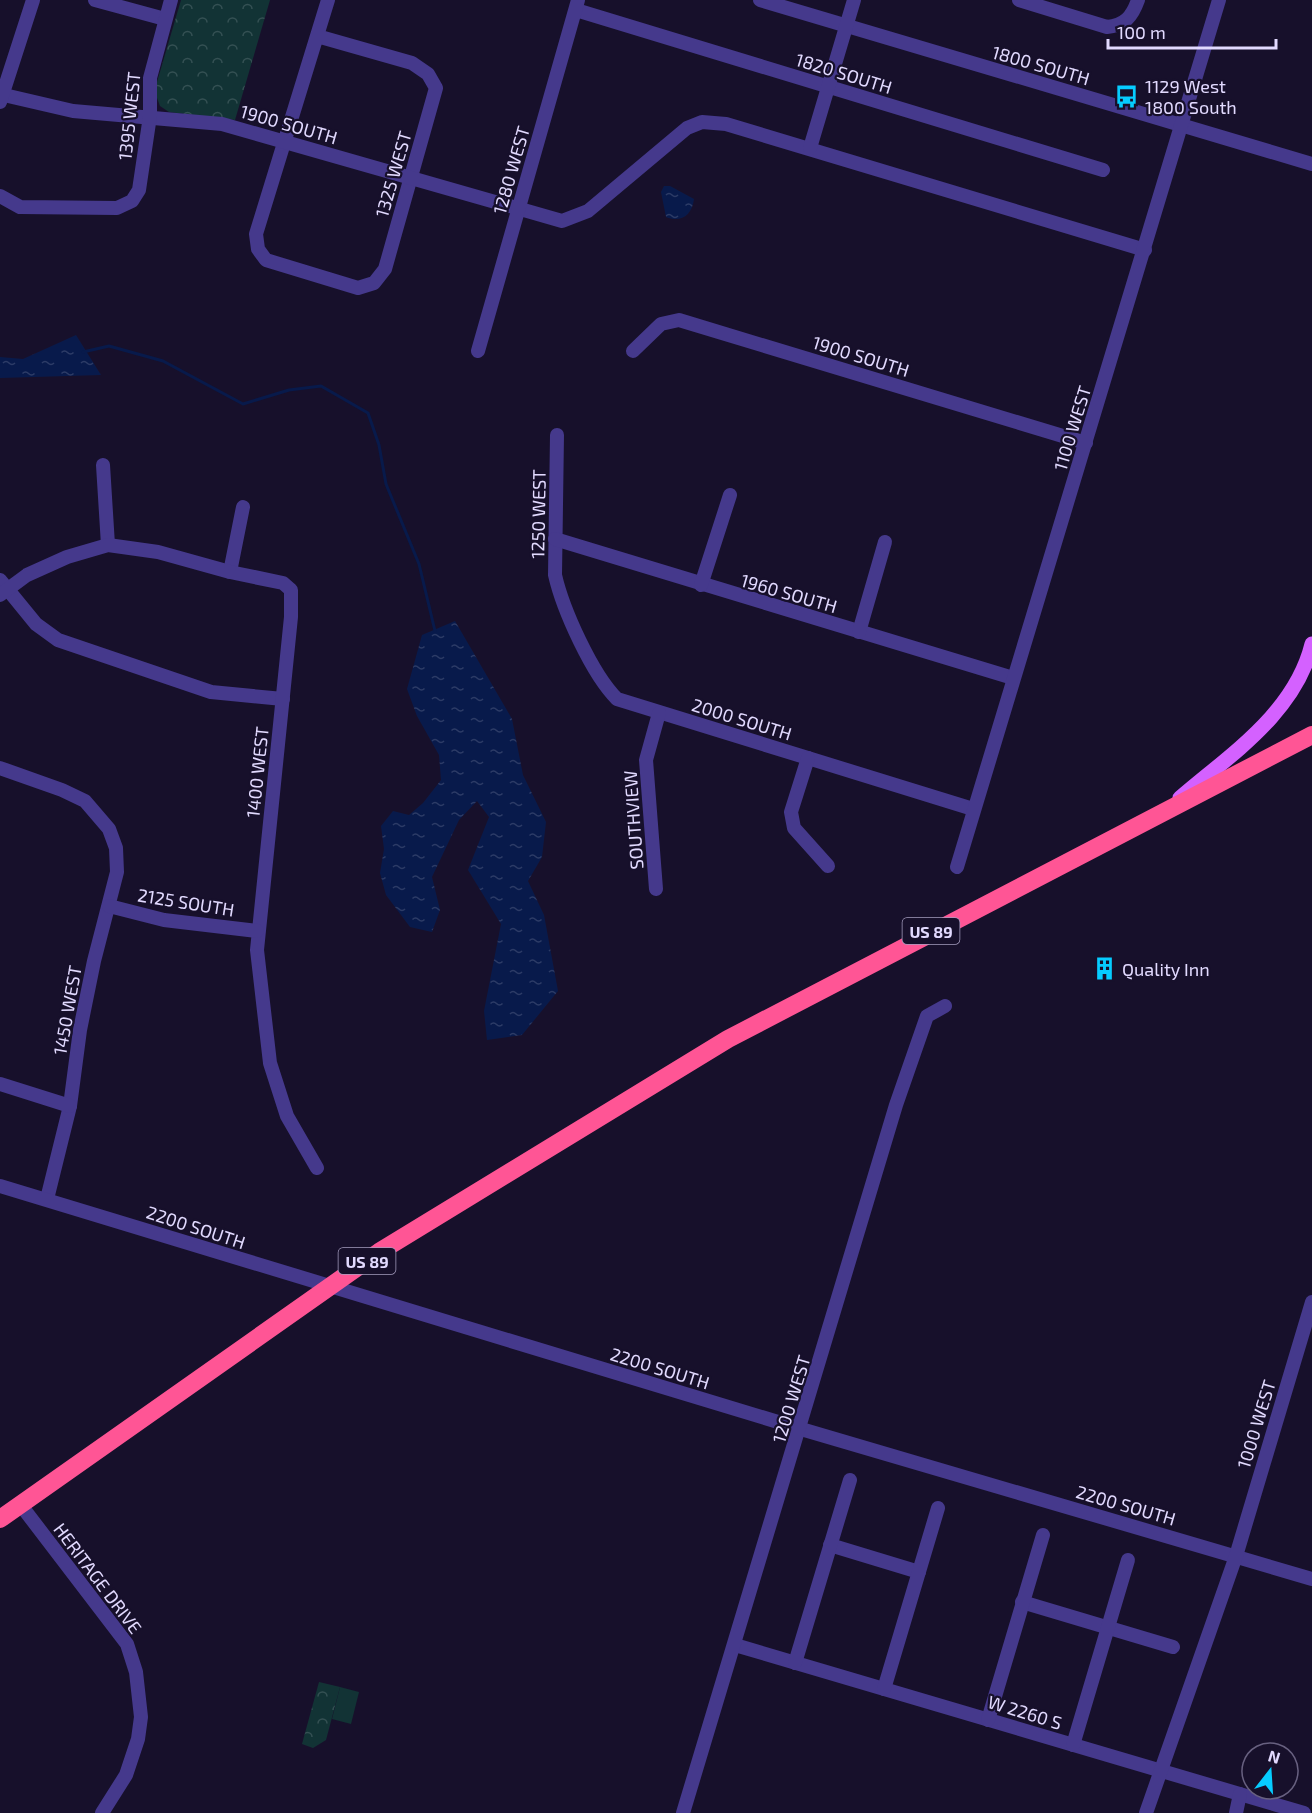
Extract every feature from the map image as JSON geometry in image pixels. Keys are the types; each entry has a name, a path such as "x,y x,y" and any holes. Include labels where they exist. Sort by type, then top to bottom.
{"highway":[{"name":"US 89","path":"0,1519 399,1240 728,1039 1312,735"}],"main road":[{"path":"1168,809 1275,716 1297,682 1312,644"}],"street":[{"path":"1,97 33,0"},
{"path":"95,0 165,19"},
{"name":"1395 WEST","path":"0,196 20,207 117,208 132,201 139,189 150,116 150,78 171,0"},
{"path":"285,140 328,0"},
{"name":"1800 SOUTH","path":"759,0 1312,164"},
{"path":"854,0 810,148 1145,250"},
{"path":"1019,0 1107,27 1120,25 1133,14 1138,0"},
{"name":"1100 WEST","path":"957,867 1219,0"},
{"name":"1820 SOUTH","path":"577,5 827,87 1103,170"},
{"name":"1280 WEST","path":"478,351 577,5"},
{"name":"1325 WEST","path":"285,140 256,234 258,249 266,260 358,288 374,283 385,269 436,88 428,74 412,63 317,36"},
{"name":"1900 SOUTH","path":"1,97 73,111 222,124 285,140 410,179 562,220 588,211 687,128 702,122 726,123 810,148"},
{"name":"1900 SOUTH","path":"633,351 661,324 679,320 1086,443"},
{"name":"1250 WEST","path":"557,435 555,575 560,594"},
{"path":"103,465 108,545 67,557 27,574 2,588 36,624 58,640 211,692 283,699"},
{"path":"701,585 730,495"},
{"path":"230,573 243,507"},
{"name":"1960 SOUTH","path":"555,539 1013,678"},
{"path":"859,632 885,542"},
{"name":"1400 WEST","path":"108,545 158,552 230,573 283,583 291,590 291,616 257,950 270,1063 287,1116 317,1168"},
{"name":"2000 SOUTH","path":"560,594 603,685 617,699 973,809"},
{"name":"SOUTHVIEW","path":"656,889 646,760 658,713"},
{"path":"808,758 791,812 792,820 794,828 828,866"},
{"name":"1450 WEST","path":"0,768 62,790 84,801 109,829 116,848 117,872 82,1018 70,1106 47,1199"},
{"name":"2125 SOUTH","path":"109,906 164,920 258,931"},
{"name":"1200 WEST","path":"683,1813 801,1429 896,1104 927,1016 945,1006"},
{"path":"0,1084 70,1106"},
{"name":"2200 SOUTH","path":"0,1185 329,1288 1312,1579"},
{"name":"1000 WEST","path":"1146,1813 1236,1556 1312,1302"},
{"path":"795,1663 850,1479"},
{"name":"HERITAGE DRIVE","path":"20,1504 127,1644 136,1672 141,1717 138,1738 126,1775 102,1813"},
{"path":"884,1689 938,1508"},
{"path":"988,1720 1043,1535"},
{"path":"831,1545 919,1572"},
{"path":"1073,1745 1128,1560"},
{"path":"1023,1602 1173,1647"},
{"name":"W 2260 S","path":"735,1645 1240,1794"},
{"path":"1236,1813 1240,1794"},
{"name":"W 2260 S","path":"1264,1801 1304,1813"}],"green space":[{"path":"181,0 270,0 235,120 169,112 160,106 156,95 157,82"},
{"path":"319,1682 340,1687 326,1740 313,1748 302,1744"},
{"path":"340,1687 359,1692 351,1724 332,1719"}],"water":[{"path":"664,186 670,186 694,199 691,210 684,217 671,219 666,217 661,192"},
{"path":"76,335 101,375 0,378 0,357 23,359"},
{"path":"455,621 512,719 523,775 546,822 542,857 528,881 544,915 558,991 522,1035 487,1040 484,1011 501,924 468,870 489,817 477,801 459,820 432,877 440,910 432,932 410,927 386,895 380,873 384,849 381,826 393,811 409,815 423,803 441,780 439,755 417,716 407,689 422,635"}],"waterway":[{"path":"83,352 109,346 163,361 243,404 289,390 321,386 368,413 379,445 386,484 419,564 435,631"}],"place":[{"name":"1129 West 1800 South","path":"1127,96"},
{"name":"Quality Inn","path":"1104,969"}]}
